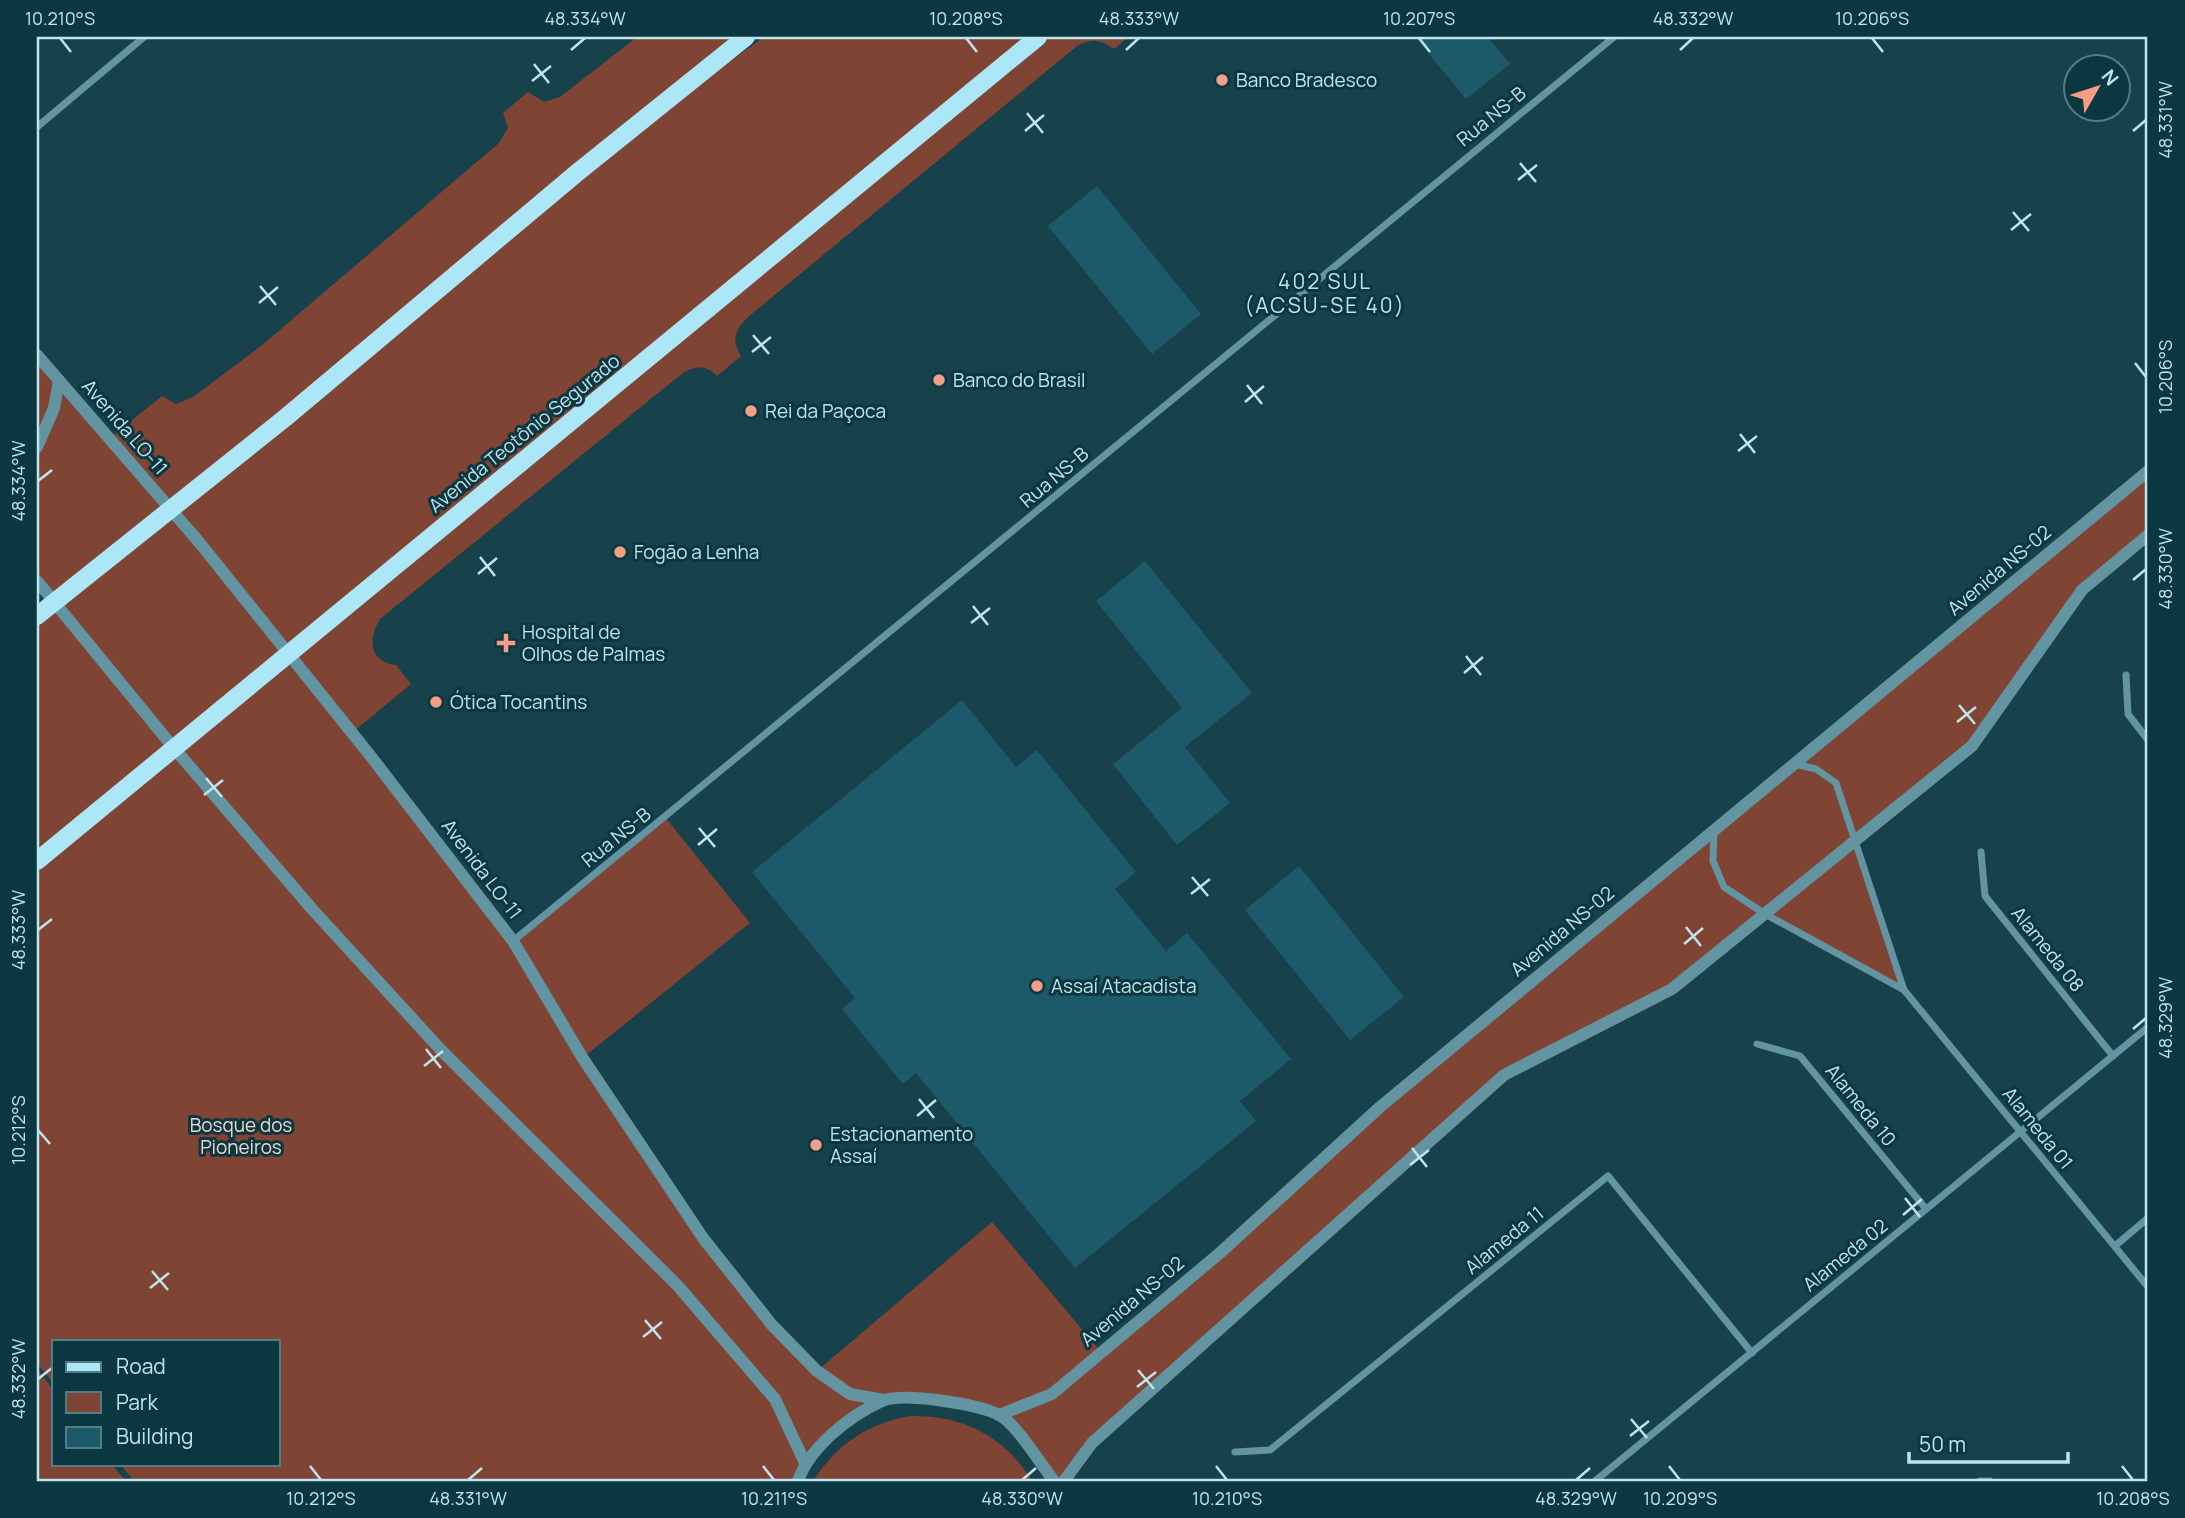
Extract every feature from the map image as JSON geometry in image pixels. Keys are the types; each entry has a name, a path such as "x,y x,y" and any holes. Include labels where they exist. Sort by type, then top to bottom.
{"main road":[{"path":"37,616 285,418 567,181 746,37"},
{"name":"Avenida Teotônio Segurado","path":"37,861 1038,37"}],"street":[{"path":"37,127 144,37"},
{"name":"Rua NS-B","path":"513,941 1614,37"},
{"name":"Avenida LO-11","path":"37,355 170,508 513,941 582,1058 703,1238 772,1325 817,1371 850,1394 884,1400 939,1399 999,1415"},
{"path":"37,447 54,408 59,381"},
{"name":"Avenida NS-02","path":"999,1415 1052,1394 1221,1252 1380,1107 2148,471"},
{"path":"1064,1481 1092,1443 1122,1415 1259,1297 1504,1075 1672,989 1972,746 2082,590 2148,535"},
{"path":"37,581 173,747 312,909 441,1049 678,1286 775,1399 804,1463"},
{"path":"2126,675 2128,715 2148,740"},
{"name":"Alameda 01","path":"1794,764 1816,769 1836,783 1904,990 2148,1287"},
{"name":"Alameda 01","path":"1714,831 1713,861 1724,887 1765,914 1904,990"},
{"name":"Alameda 08","path":"1981,852 1985,896 2113,1056"},
{"name":"Alameda 02","path":"1595,1481 2148,1027"},
{"name":"Alameda 10","path":"1757,1044 1800,1056 1926,1209"},
{"name":"Alameda 11","path":"1235,1452 1270,1450 1608,1176 1752,1353"},
{"path":"2115,1246 2148,1218"},
{"path":"798,1481 804,1463 835,1432 884,1400"},
{"path":"999,1415 1054,1481"},
{"path":"1980,1481 1990,1481"}],"green space":[{"name":"Bosque dos Pioneiros","path":"637,37 739,37 615,143 764,37 1129,37 1114,49 1096,41 1077,46 748,317 740,326 735,340 741,356 717,376 701,368 684,372 380,619 374,634 373,648 376,654 387,663 396,665 411,684 352,733 512,941 665,817 750,923 585,1056 703,1238 817,1371 992,1222 1100,1351 1380,1107 2148,471 2148,535 2082,590 1972,746 1855,841 1904,990 1765,914 1672,989 1504,1075 1153,1387 1064,1481 1054,1481 1007,1421 939,1399 884,1400 835,1432 798,1481 134,1481 122,1466 280,1466 280,1340 52,1340 52,1382 37,1363 37,616 53,602 37,581 37,355 109,439 162,396 176,404 193,397 261,346 499,143 508,128 503,113 528,92 544,102 560,97"},
{"path":"37,1369 52,1388 52,1466 113,1466 126,1481 37,1481"},
{"path":"910,1416 947,1419 980,1431 1009,1452 1032,1481 813,1481 832,1456 854,1438 880,1424"}],"building":[{"path":"1415,37 1488,37 1510,64 1466,99"},
{"path":"1097,186 1201,314 1152,354 1048,226"},
{"path":"1145,561 1252,693 1185,747 1230,803 1177,845 1113,764 1182,708 1096,601"},
{"name":"Assaí Atacadista","path":"962,700 1016,767 1037,750 1136,872 1115,889 1166,951 1187,933 1291,1059 1240,1101 1256,1121 1075,1268 916,1073 903,1084 842,1009 855,998 752,872"},
{"path":"1299,866 1404,997 1350,1040 1245,910"}],"place":[{"name":"Banco Bradesco","path":"1222,80"},
{"name":"Banco do Brasil","path":"939,380"},
{"name":"Rei da Paçoca","path":"751,411"},
{"name":"Fogão a Lenha","path":"620,552"},
{"name":"Hospital de Olhos de Palmas","path":"506,643"},
{"name":"Ótica Tocantins","path":"436,702"},
{"name":"Assaí Atacadista","path":"1037,986"},
{"name":"Estacionamento Assaí","path":"816,1145"}],"district":[{"name":"402 SUL (ACSU-SE 40)","path":"1325,293"}]}
